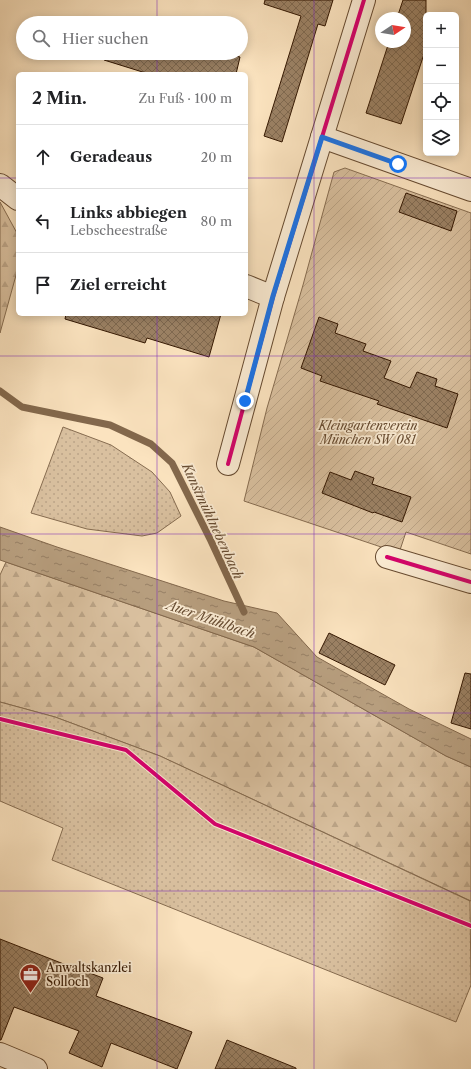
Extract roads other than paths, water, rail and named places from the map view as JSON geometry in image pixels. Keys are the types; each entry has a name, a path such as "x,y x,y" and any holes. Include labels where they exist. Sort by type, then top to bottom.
{"street":[{"path":"228,464 273,296 364,0"},
{"path":"322,137 471,190"},
{"path":"0,185 16,197"},
{"path":"248,287 273,296"},
{"path":"387,557 471,582"},
{"path":"0,1054 36,1069"}],"water":[{"name":"Auer Mühlbach","path":"0,527 224,601 277,613 317,657 409,709 471,739 471,767 446,756 254,647 0,560"}],"waterway":[{"name":"Kunstmühlnebenbach","path":"0,391 22,407 110,425 151,444 172,463 244,612"}],"place":[{"name":"Anwaltskanzlei Solloch","path":"30,994"}],"park label":[{"name":"Kleingartenverein München SW 081","path":"368,433"}]}
